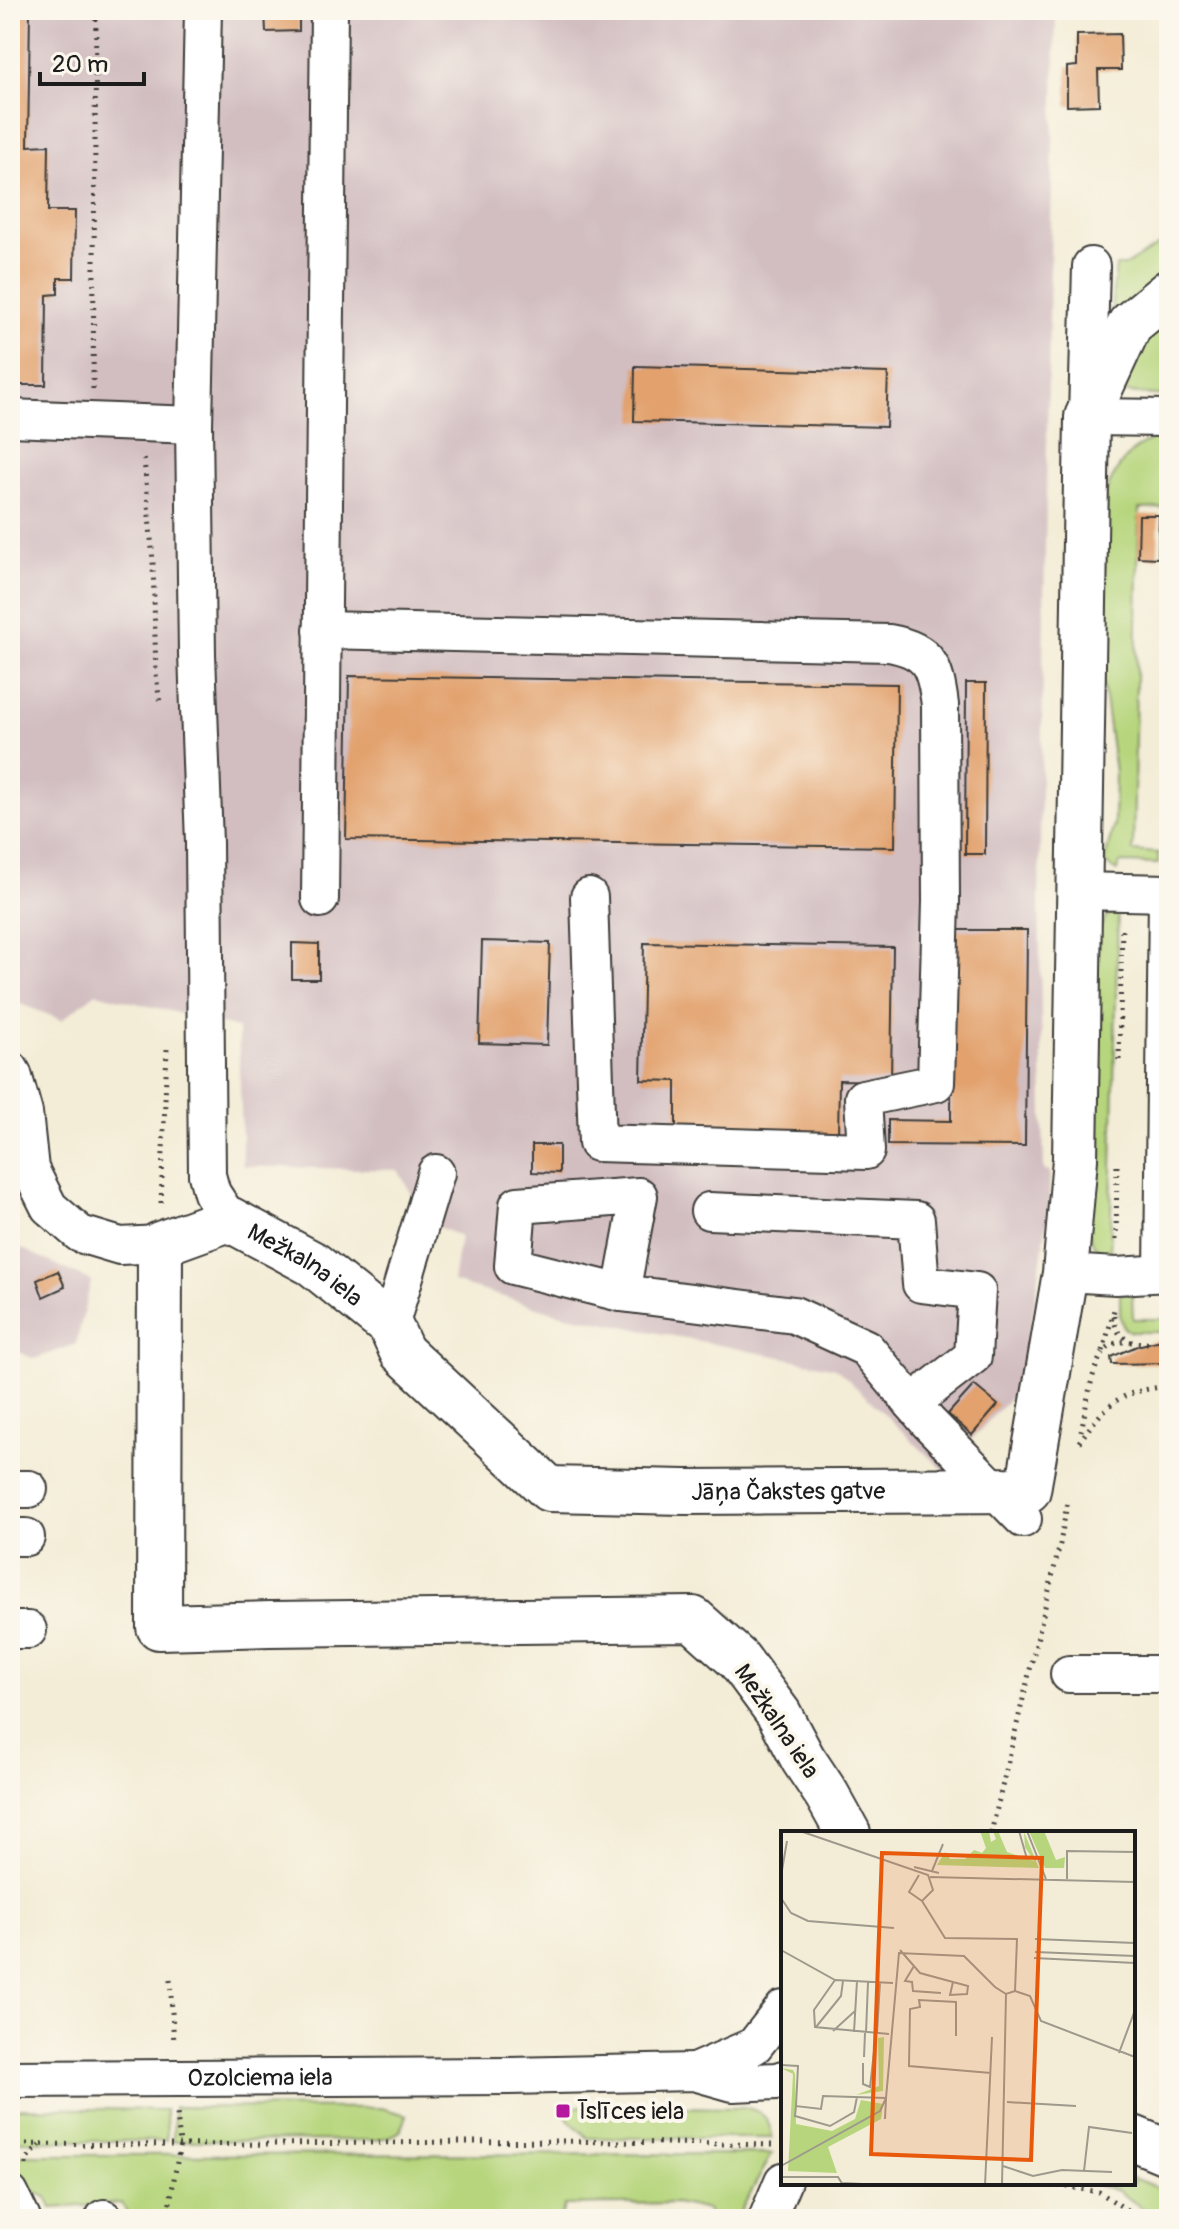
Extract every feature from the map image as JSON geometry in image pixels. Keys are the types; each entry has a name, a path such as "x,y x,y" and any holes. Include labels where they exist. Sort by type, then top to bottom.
{"highway":[{"path":"1039,1502 1075,1159 1087,417 1130,324 1169,292"},
{"name":"Mežkalna iela","path":"549,1489 402,1352 390,1326 313,1264 229,1219 160,1244 159,1627 693,1619 739,1660 779,1714 847,1831"},
{"name":"Jāņa Čakstes gatve","path":"549,1489 1039,1502"},
{"path":"1135,2139 1169,2153"},
{"path":"1135,2164 1169,2172"}],"street":[{"path":"203,10 194,425 197,654 204,843 207,1175 212,1193 229,1219"},
{"path":"320,899 329,10"},
{"path":"1091,266 1087,417 1169,418"},
{"path":"10,418 194,425"},
{"path":"322,630 889,643 910,647 927,660 937,680 940,705 941,901 936,1083 863,1098 866,1151 597,1143 589,897"},
{"path":"1065,1273 1116,1276 1166,1273 1168,893 1079,891"},
{"name":"Mežkalna iela","path":"10,1069 24,1113 30,1169 49,1207 80,1234 120,1246 160,1244"},
{"path":"390,1326 436,1173"},
{"path":"709,1211 916,1220 921,1284 977,1291 973,1356 912,1403"},
{"path":"621,1293 794,1315 866,1348 958,1454 1039,1502"},
{"path":"1069,1674 1169,1674"},
{"path":"694,2072 754,2046 781,2012"},
{"name":"Ozolciema iela","path":"10,2079 694,2072 733,2083 781,2080"},
{"name":"Ozolciema iela","path":"509,2076 599,2095 754,2097 781,2103"},
{"path":"767,2219 781,2185"},
{"path":"10,2194 22,2219"}],"path":[{"path":"93,420 96,10"},
{"path":"141,422 153,561 156,674 162,718"},
{"path":"1119,1071 1123,923"},
{"path":"160,1244 167,1045"},
{"path":"1116,1247 1117,1161"},
{"path":"1114,1302 1115,1326 1119,1334 1133,1343"},
{"path":"1076,1454 1095,1369 1103,1353 1114,1311"},
{"path":"1103,1353 1111,1345 1149,1343"},
{"path":"1079,1442 1110,1403 1141,1389 1169,1386"},
{"path":"991,1831 1060,1544 1039,1502"},
{"path":"10,2144 563,2141 781,2145"},
{"path":"167,2219 180,2145"},
{"path":"1082,2186 1099,2192 1141,2219"}],"shaded area":[{"path":"10,10 1056,10 1039,900 1044,1170 1050,1171 1049,1208 1022,1385 943,1470 836,1368 557,1313 453,1282 460,1236 428,1223 398,1170 243,1166 238,1028 96,993 62,1020 10,1000"},
{"path":"10,1243 91,1281 76,1344 34,1359 10,1348"}],"green space":[{"path":"1169,239 1169,396 1128,393 1115,385 1106,358 1116,266 1125,266"},
{"path":"1169,436 1169,497 1164,508 1139,509 1133,851 1158,853 1158,864 1120,863 1117,871 1104,863 1114,824 1115,772 1101,669 1106,493 1115,473 1129,455 1147,442"},
{"path":"1118,909 1110,1259 1096,1248 1089,1232 1097,934 1106,917"},
{"path":"1132,1293 1133,1319 1169,1319 1169,1332 1131,1332 1124,1328 1120,1316 1120,1294"},
{"path":"562,2106 747,2108 766,2118 772,2138 588,2138 568,2119"},
{"path":"174,2107 381,2108 407,2115 397,2133 377,2140 173,2141"},
{"path":"19,2108 166,2110 167,2141 10,2141 10,2114"},
{"path":"772,2154 736,2219 710,2219 708,2210 675,2203 565,2205 560,2219 130,2219 122,2203 52,2208 47,2197 19,2183 10,2157 14,2155"},
{"path":"1135,2179 1169,2192 1169,2219 1158,2219 1118,2191 1097,2185 1135,2185"}],"building":[{"path":"10,10 30,10 28,146 49,145 48,211 75,211 74,278 58,278 58,294 47,295 46,385 10,385"},
{"path":"265,10 299,10 299,31 266,32"},
{"path":"1120,34 1121,70 1098,70 1099,105 1067,106 1067,67 1077,66 1077,35"},
{"path":"635,366 888,373 886,427 634,421"},
{"path":"1139,515 1159,515 1158,558 1138,557"},
{"path":"349,676 897,684 895,847 346,839"},
{"path":"966,683 986,683 985,854 965,854"},
{"path":"952,930 1027,930 1025,1146 888,1145 888,1120 951,1121"},
{"path":"482,941 550,943 547,1045 479,1043"},
{"path":"292,943 319,944 319,979 292,979"},
{"path":"644,943 893,947 891,1081 839,1080 838,1136 676,1133 676,1081 641,1080"},
{"path":"532,1145 559,1145 559,1173 532,1172"},
{"path":"58,1271 65,1287 43,1297 37,1280"},
{"path":"1169,1338 1169,1363 1112,1364 1111,1357"},
{"path":"974,1385 998,1405 972,1435 948,1414"}],"place":[{"name":"Īslīces iela","path":"563,2111"}]}
